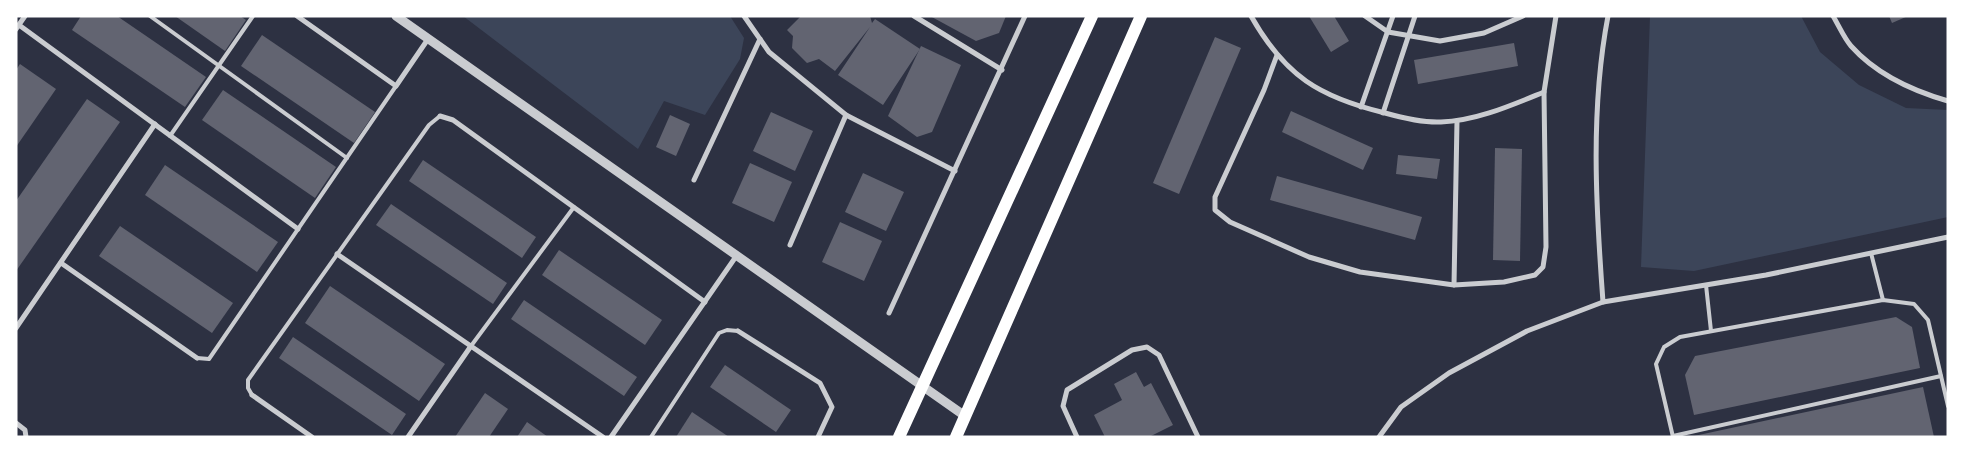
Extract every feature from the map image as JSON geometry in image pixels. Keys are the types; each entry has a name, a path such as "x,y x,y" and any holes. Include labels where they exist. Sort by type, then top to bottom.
{"main road":[{"path":"899,437 1092,16"},
{"path":"956,437 1141,16"}],"street":[{"path":"26,16 18,27 298,229"},
{"path":"297,16 396,86 428,39"},
{"path":"396,16 965,416"},
{"path":"744,16 769,52 846,115 955,171"},
{"path":"914,16 1002,70"},
{"path":"889,313 1002,70 1025,16"},
{"path":"1251,16 1277,55 1311,86 1361,107 1384,113 1440,122 1457,120 1544,92"},
{"path":"1364,16 1388,32 1440,41 1484,33 1523,16"},
{"path":"1361,107 1393,16"},
{"path":"1384,113 1415,16"},
{"path":"1277,55 1264,90 1215,197 1215,210 1230,222 1309,258 1360,272 1454,285 1504,282 1535,275 1543,267 1546,247 1544,92 1556,16"},
{"path":"1602,302 1596,218 1597,116 1608,16"},
{"path":"1833,16 1851,46 1879,70 1917,92 1948,101"},
{"path":"694,180 760,39"},
{"path":"790,245 846,115"},
{"path":"440,116 453,120 705,302"},
{"path":"1454,285 1457,120"},
{"path":"16,328 155,124"},
{"path":"1379,437 1402,407 1449,373 1527,331 1602,302 1706,285 1948,237"},
{"path":"337,254 603,437"},
{"path":"611,437 737,256"},
{"path":"61,262 197,358"},
{"path":"738,331 820,383 832,408 818,437"},
{"path":"408,437 471,346"},
{"path":"1077,437 1063,406 1067,390 1132,350 1147,347 1159,355 1198,437"},
{"path":"252,395 312,437"},
{"path":"16,423 25,430 26,437"}],"lane":[{"path":"150,16 347,158"},
{"path":"170,136 253,16"},
{"path":"197,358 209,359 396,86"},
{"path":"252,395 248,388 248,380 429,125 440,116"},
{"path":"471,346 574,207"},
{"path":"1870,253 1883,300"},
{"path":"1706,285 1711,331"},
{"path":"1941,376 1673,436 1656,364 1664,347 1680,337 1883,300 1914,304 1928,320 1941,376 1946,388 1948,406"},
{"path":"651,437 719,333 727,330 738,331"}],"shaded area":[{"path":"463,16 730,16 744,38 740,59 705,115 664,101 638,149"},
{"path":"1650,16 1801,16 1820,52 1859,85 1906,108 1948,110 1948,217 1694,271 1641,267"}],"building":[{"path":"81,16 117,16 206,77 185,107 72,30"},
{"path":"175,16 240,16 246,20 225,51"},
{"path":"801,16 870,16 872,23 875,19 920,49 883,105 838,75 870,27 835,71 819,59 807,63 792,48 793,36 787,30"},
{"path":"930,16 1006,16 999,33 976,41"},
{"path":"1309,16 1334,16 1349,41 1331,52"},
{"path":"1889,16 1908,16 1892,23"},
{"path":"262,35 375,112 354,143 241,66"},
{"path":"1215,37 1241,48 1179,194 1153,183"},
{"path":"1514,43 1518,66 1418,84 1414,60"},
{"path":"921,46 961,65 932,132 917,137 888,116"},
{"path":"20,64 56,89 16,147 16,70"},
{"path":"223,90 336,167 315,198 202,120"},
{"path":"87,99 120,122 16,271 16,201"},
{"path":"1291,111 1373,148 1363,170 1282,132"},
{"path":"771,112 813,131 795,171 753,151"},
{"path":"670,115 690,124 676,156 656,147"},
{"path":"1495,148 1522,149 1520,261 1493,260"},
{"path":"1398,155 1440,159 1437,179 1396,174"},
{"path":"423,160 536,237 522,258 409,181"},
{"path":"750,163 792,182 774,222 732,203"},
{"path":"165,165 278,242 257,272 145,195"},
{"path":"863,173 904,192 886,231 845,212"},
{"path":"1277,176 1422,217 1415,240 1270,200"},
{"path":"391,204 507,283 493,304 376,225"},
{"path":"840,222 882,241 864,281 822,262"},
{"path":"120,226 233,303 212,333 99,256"},
{"path":"559,250 662,320 645,345 542,275"},
{"path":"330,286 445,364 419,401 305,323"},
{"path":"524,300 637,377 624,396 511,319"},
{"path":"1896,317 1912,327 1920,368 1694,415 1685,375 1695,356"},
{"path":"293,337 406,414 392,435 279,358"},
{"path":"725,365 791,410 776,432 710,387"},
{"path":"1136,372 1144,387 1151,383 1173,425 1149,437 1105,437 1094,415 1122,400 1114,384"},
{"path":"1923,387 1934,437 1694,437 1694,436"},
{"path":"485,393 508,409 489,437 455,437"},
{"path":"692,412 729,437 676,437"},
{"path":"527,422 548,437 517,437"}]}
